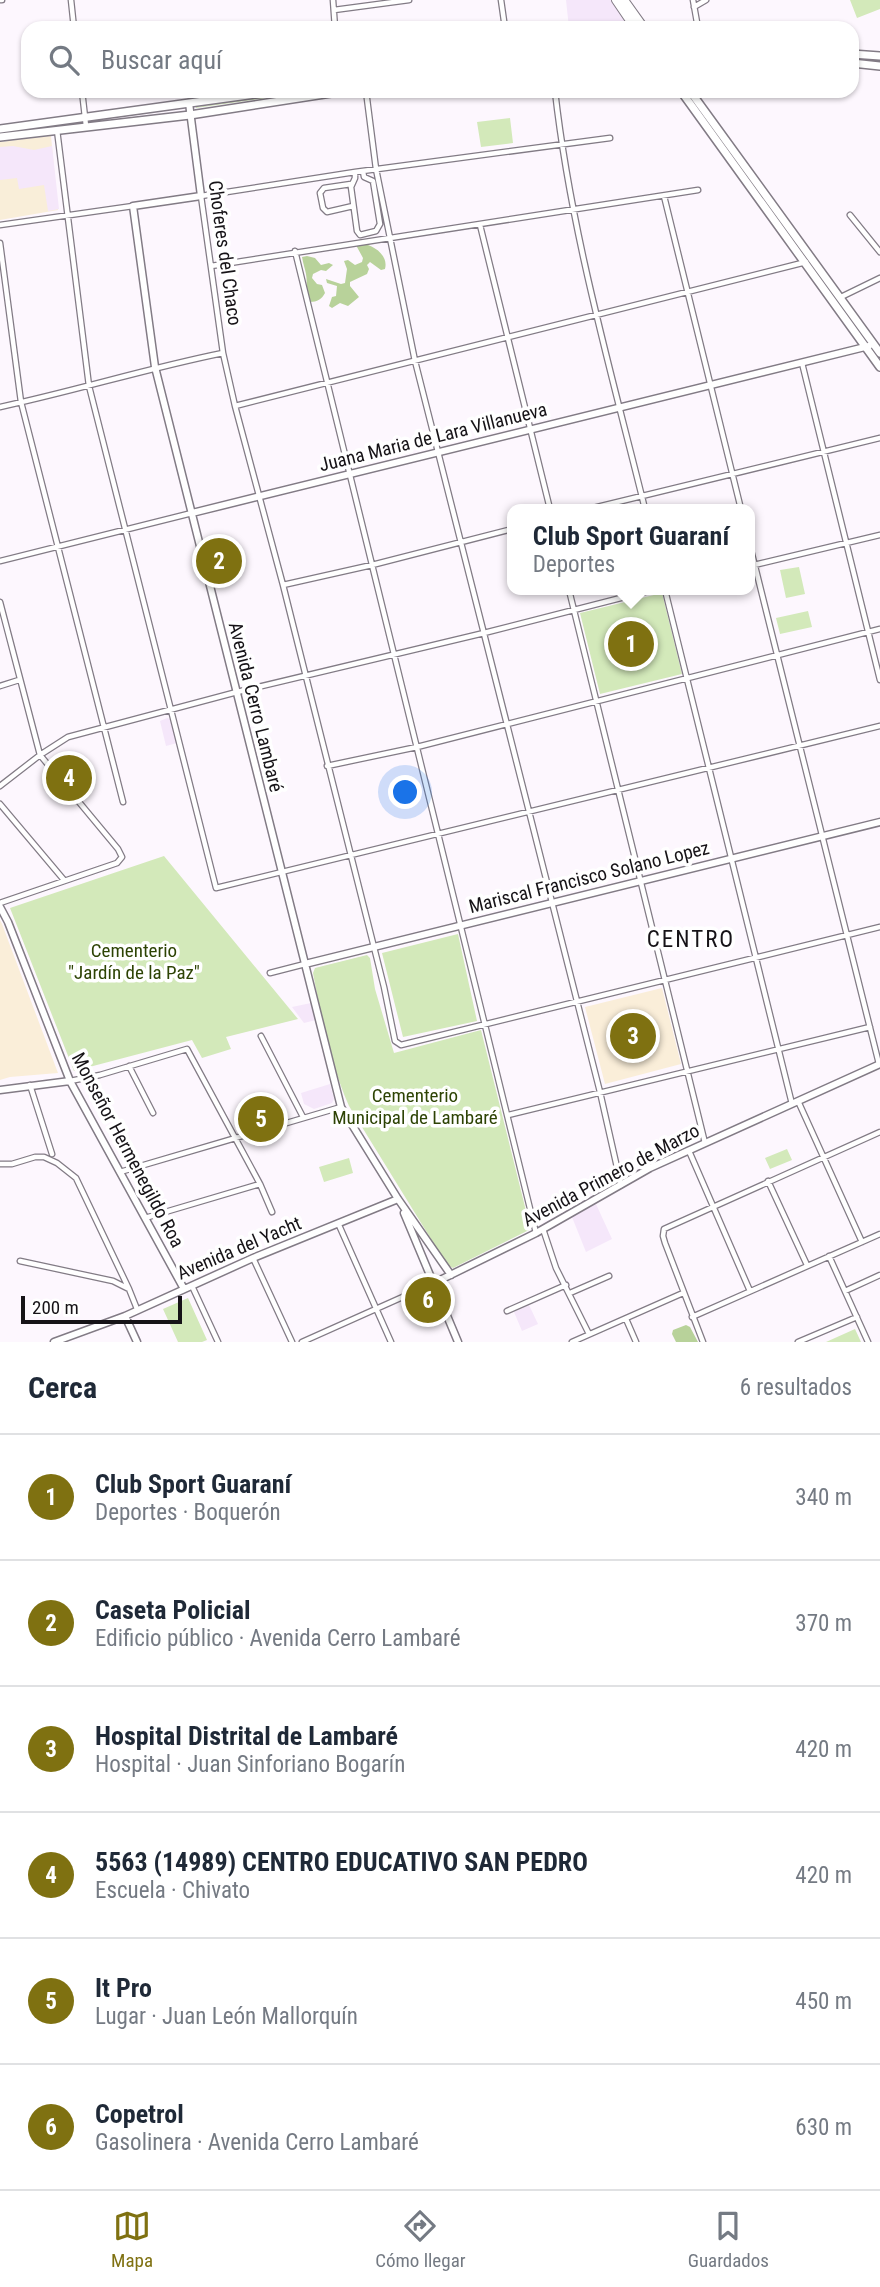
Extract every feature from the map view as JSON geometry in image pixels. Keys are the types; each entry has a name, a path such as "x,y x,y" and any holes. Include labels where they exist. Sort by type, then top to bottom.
{"highway":[{"path":"616,0 630,21"},
{"path":"629,2 640,21"}],"main road":[{"path":"859,54 880,56"},
{"path":"859,64 880,66"},
{"path":"0,138 226,98"},
{"path":"0,129 190,115 298,98"},
{"path":"686,98 810,261 841,297 880,367"},
{"path":"695,98 870,346 880,353"}],"street":[{"path":"71,0 73,21"},
{"path":"333,0 335,21"},
{"path":"334,10 410,0"},
{"path":"501,0 504,21"},
{"path":"693,0 697,21"},
{"path":"694,7 706,0"},
{"path":"83,98 85,122"},
{"path":"367,98 376,169 415,360 600,1092 621,1185"},
{"path":"556,98 561,143 596,315 644,504"},
{"name":"Choferes del Chaco","path":"189,103 223,353 234,406 374,947 395,1041 401,1045 486,1025"},
{"path":"57,130 89,386 216,888 880,726"},
{"path":"0,225 376,169 610,138"},
{"path":"363,171 364,177"},
{"path":"353,205 327,212 322,205 320,193 324,188 353,182 364,177 373,181 380,224 376,231 358,234 353,205 353,182 355,172"},
{"path":"211,266 698,190"},
{"path":"664,196 740,504"},
{"name":"Avenida Cerro Lambaré","path":"133,206 155,367 341,1107 398,1199 451,1275"},
{"path":"850,215 880,252"},
{"path":"480,225 549,504"},
{"path":"0,243 21,402 123,802"},
{"path":"295,251 539,1231 589,1335"},
{"path":"234,406 810,261"},
{"path":"841,297 880,278"},
{"name":"Juana Maria de Lara Villanueva","path":"0,561 258,495 350,475 870,346"},
{"path":"0,407 155,367 223,353"},
{"path":"802,363 880,680"},
{"path":"609,504 880,438"},
{"path":"282,585 507,530"},
{"path":"755,564 880,535"},
{"path":"755,576 778,656 880,1064"},
{"path":"570,595 706,1143"},
{"path":"0,786 68,737 104,726 631,595"},
{"path":"666,595 779,1049 795,1103 824,1156 862,1242"},
{"path":"0,602 40,755 122,857 117,863 0,905"},
{"path":"327,766 417,747 880,629"},
{"path":"0,686 20,680"},
{"path":"0,804 64,880"},
{"name":"Mariscal Francisco Solano Lopez","path":"305,964 880,822"},
{"name":"Monseñor Hermenegildo Roa","path":"0,905 70,1081 184,1289"},
{"path":"486,1025 880,927"},
{"path":"270,973 305,964"},
{"path":"508,1115 870,1027"},
{"path":"261,1036 303,1116"},
{"path":"0,1090 100,1075 187,1049 260,1184 272,1212"},
{"name":"Avenida Primero de Marzo","path":"435,1283 539,1231 689,1150 880,1064"},
{"path":"129,1066 153,1113"},
{"path":"30,1085 52,1154"},
{"path":"120,1172 341,1107"},
{"path":"703,1342 663,1236 664,1229 880,1132"},
{"path":"689,1150 750,1291"},
{"path":"0,1164 44,1157 57,1163 76,1178 137,1309"},
{"path":"768,1181 807,1265"},
{"path":"145,1218 260,1184"},
{"name":"Avenida Cerro Lambaré","path":"398,1199 458,1342"},
{"name":"Avenida del Yacht","path":"54,1342 125,1316 253,1258 398,1199"},
{"path":"338,1223 391,1342"},
{"path":"692,1317 880,1234"},
{"path":"829,1256 868,1342"},
{"path":"253,1258 292,1342"},
{"path":"20,1261 113,1280 129,1289"},
{"path":"845,1291 880,1275"},
{"path":"570,1293 609,1276"},
{"path":"302,1342 435,1283"},
{"path":"192,1285 218,1342"},
{"path":"507,1311 566,1285"},
{"path":"572,1342 683,1293"},
{"path":"125,1316 137,1342"},
{"path":"798,1342 857,1317"},
{"path":"626,1319 636,1342"}],"shaded area":[{"path":"566,0 612,0 627,21 568,21"},
{"path":"51,136 58,210 0,220 0,142"},
{"path":"13,146 34,150 52,146 59,209 48,211 44,185 19,189 17,178 0,180 0,147"},
{"path":"170,719 177,743 166,746 160,721"},
{"path":"0,920 58,1073 0,1080"},
{"path":"662,988 681,1064 605,1084 585,1007"},
{"path":"311,1003 316,1020 304,1023 292,1007"},
{"path":"330,1084 334,1099 332,1103 314,1109 304,1104 301,1093"},
{"path":"596,1204 612,1239 586,1252 572,1217"},
{"path":"529,1305 538,1324 522,1331 514,1312"}],"green space":[{"path":"850,0 880,0 880,9 857,18"},
{"path":"257,98 267,98 196,108"},
{"path":"510,118 513,143 481,147 477,122"},
{"path":"357,243 378,250 386,264 385,269 381,270 370,262 367,265 367,274 350,282 359,297 348,306 340,303 332,308 329,306 332,297 336,296 337,286 327,283 326,279 345,283 347,269 344,261 348,260 355,265 362,262"},
{"path":"302,257 315,258 321,265 333,265 326,271 313,274 312,278 322,285 325,293 313,302 310,302 307,295"},
{"path":"799,567 805,594 786,598 780,570"},
{"path":"662,595 682,674 600,694 580,613"},
{"path":"808,611 812,627 780,634 776,618"},
{"name":"Cementerio \"Jardín de la Paz\"","path":"164,856 298,1019 226,1037 231,1049 202,1058 192,1040 74,1071 10,908"},
{"path":"458,934 477,1021 403,1037 382,953"},
{"name":"Cementerio Municipal de Lambaré","path":"367,955 394,1053 481,1030 530,1227 529,1230 453,1268 447,1265 349,1106 332,1058 313,973 315,968"},
{"path":"787,1149 792,1160 770,1169 765,1158"},
{"path":"349,1158 353,1173 324,1182 319,1167"},
{"path":"188,1298 207,1340 202,1342 178,1342 163,1309"},
{"path":"686,1325 690,1327 698,1342 676,1342 673,1330"},
{"path":"855,1329 861,1342 826,1342"}],"place":[{"name":"Caseta Policial","path":"219,561"},
{"name":"Club Sport Guaraní","path":"631,644"},
{"name":"5563 (14989) CENTRO EDUCATIVO SAN PEDRO","path":"69,778"},
{"name":"Hospital Distrital de Lambaré","path":"633,1036"},
{"name":"It Pro","path":"261,1119"},
{"name":"Copetrol","path":"428,1300"}],"district":[{"name":"CENTRO","path":"691,939"}]}
